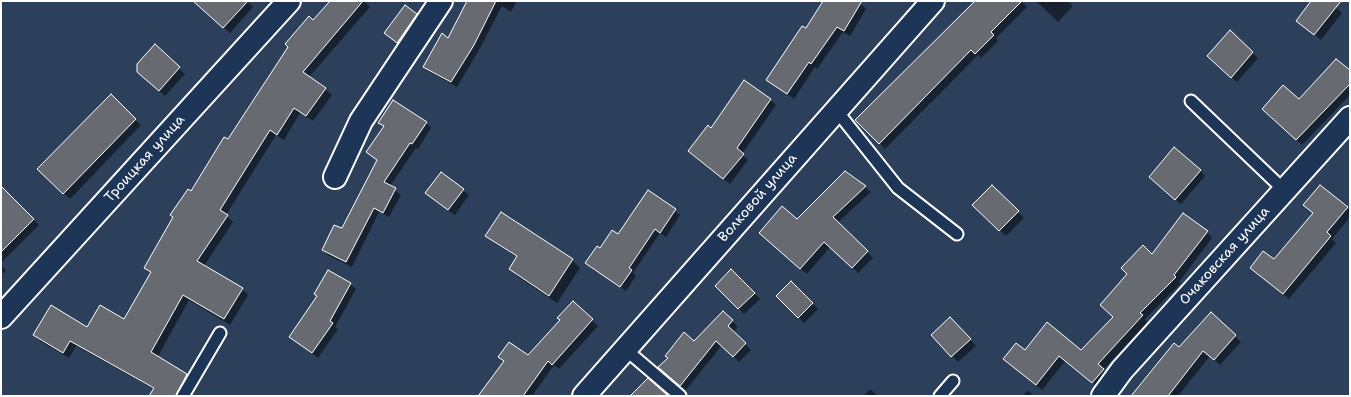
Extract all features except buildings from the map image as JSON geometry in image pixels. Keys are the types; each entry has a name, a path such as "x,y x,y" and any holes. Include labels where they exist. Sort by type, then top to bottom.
{"street":[{"path":"335,177 361,120 441,1"},
{"name":"Волковой улица","path":"584,396 933,1"},
{"name":"Троицкая улица","path":"1,317 286,3"},
{"name":"Очаковская улица","path":"1103,396 1122,370 1350,118"}],"lane":[{"path":"1191,101 1284,190"},
{"path":"836,110 898,188 957,234"},
{"path":"182,396 220,333"},
{"path":"625,349 680,396"},
{"path":"940,396 953,380"}]}
